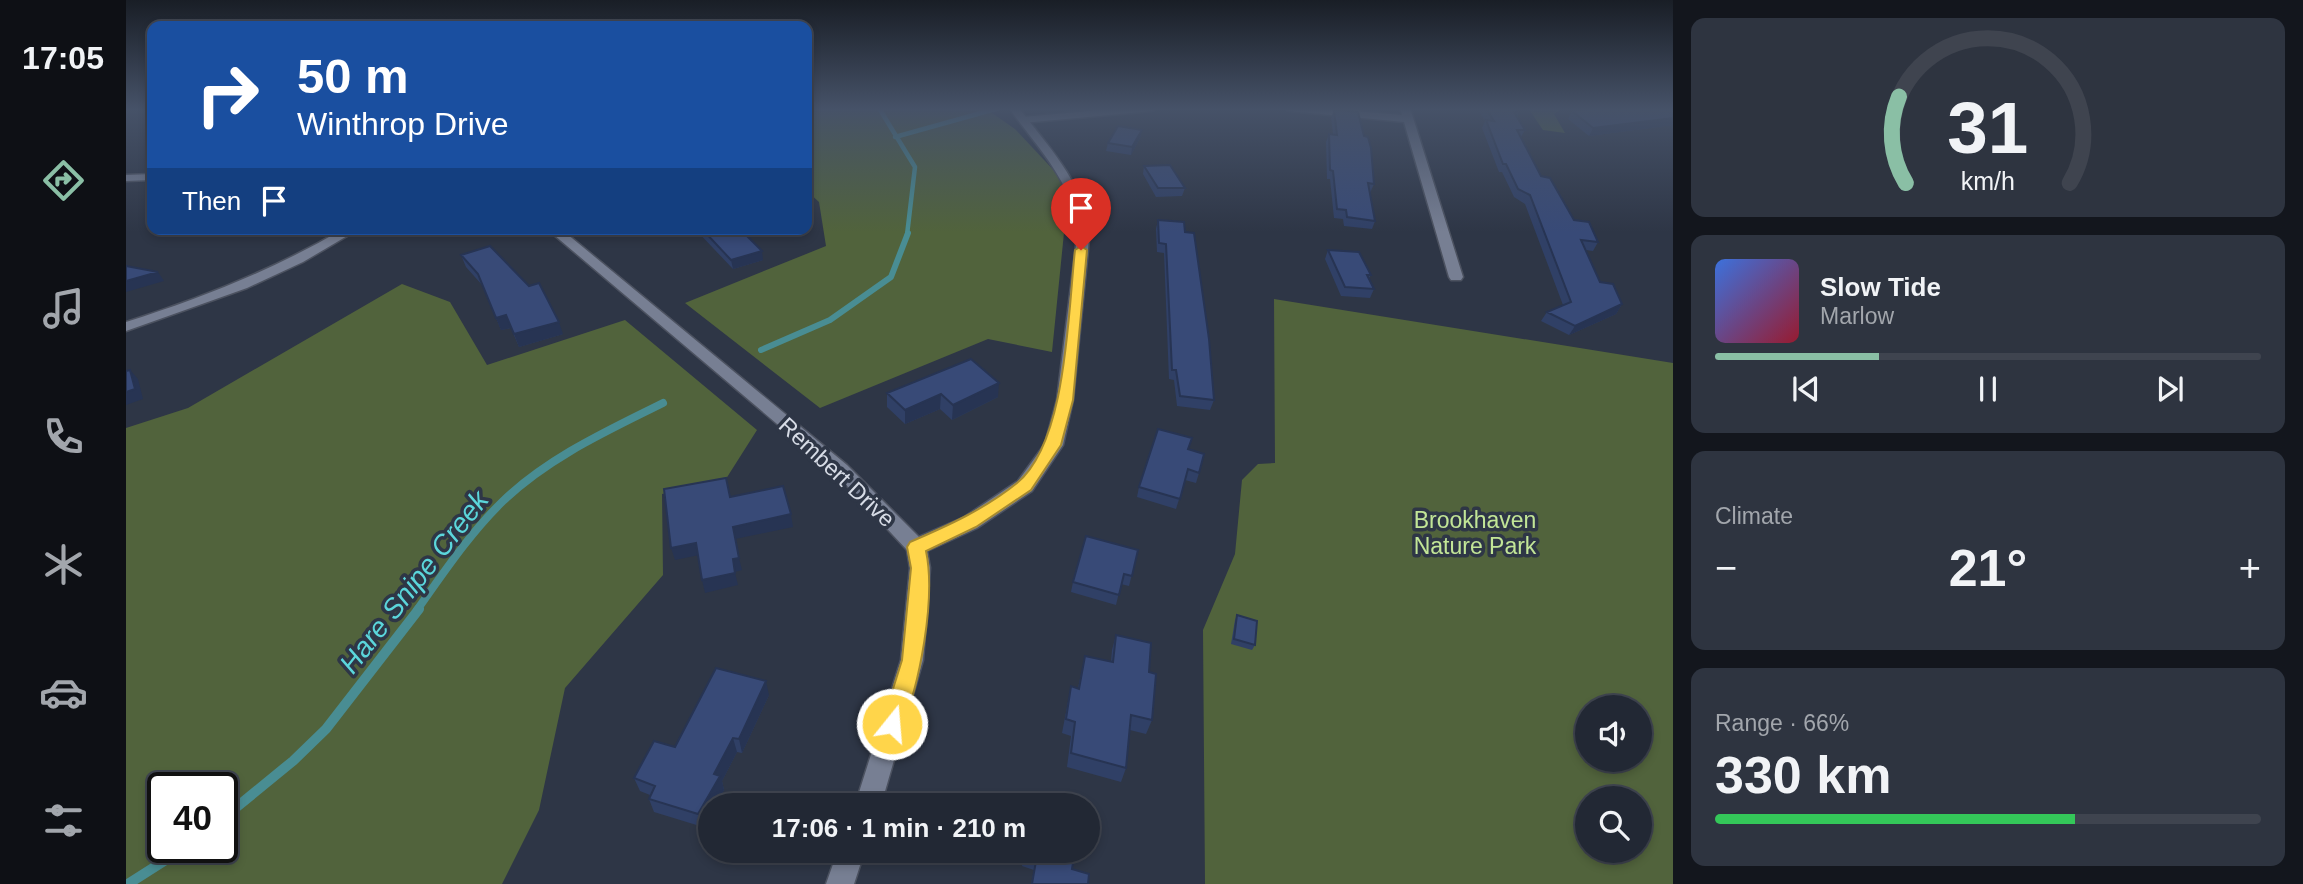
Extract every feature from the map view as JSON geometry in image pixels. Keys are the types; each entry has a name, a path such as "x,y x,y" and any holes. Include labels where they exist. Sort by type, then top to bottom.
{"street":[{"path":"872,793 912,660 920,568 916,547 970,523 1025,486 1054,445 1065,400 1083,229 1080,203 1068,178 1046,149"},
{"path":"1418,149 1457,277"},
{"path":"126,178 147,177"},
{"path":"126,327 199,305 252,283 311,255 343,235"},
{"name":"Rembert Drive","path":"560,235 841,469 916,547"},
{"path":"840,884 847,863"}],"green space":[{"path":"812,149 1034,149 1060,177 1067,203 1052,352 988,339 820,408 685,303 826,246 819,202 812,196"},
{"path":"402,284 450,302 487,365 625,320 757,430 724,482 662,494 663,575 565,688 539,810 502,884 126,884 126,428 188,408"},
{"name":"Brookhaven Nature Park","path":"1274,299 1673,363 1673,884 1205,884 1203,630 1235,554 1242,480 1258,464 1275,463"}],"building":[{"path":"1329,149 1371,149 1374,184 1368,183 1375,221 1347,217 1346,210 1337,209 1333,171 1330,170"},
{"path":"1497,149 1527,149 1541,176 1550,178 1574,220 1589,222 1598,242 1581,240 1600,282 1613,284 1622,304 1575,326 1547,312 1571,302 1530,195 1518,189 1506,164 1503,164"},
{"path":"1170,165 1185,188 1158,188 1144,166"},
{"path":"1158,220 1184,222 1185,232 1194,233 1209,339 1214,400 1180,396 1176,370 1172,370 1166,244 1159,243"},
{"path":"708,235 746,235 762,251 731,260"},
{"path":"490,246 529,286 539,283 559,322 514,334 506,315 496,318 478,274 461,255"},
{"path":"1328,250 1359,252 1371,275 1367,275 1374,289 1345,287"},
{"path":"126,266 158,272 126,281"},
{"path":"971,359 999,383 953,405 941,394 905,410 887,393"},
{"path":"130,370 135,389 126,392 126,371"},
{"path":"1158,429 1192,438 1188,449 1204,454 1199,473 1188,469 1180,499 1139,487"},
{"path":"726,478 730,497 783,486 791,514 733,527 739,558 733,559 735,573 702,580 696,543 671,548 664,489"},
{"path":"1086,536 1138,550 1132,576 1124,574 1119,595 1073,582"},
{"path":"1237,615 1257,621 1255,645 1234,639"},
{"path":"1116,635 1151,643 1149,672 1156,674 1152,720 1131,715 1126,768 1071,753 1075,722 1066,719 1071,686 1079,689 1085,656 1113,662"},
{"path":"716,668 766,681 739,739 733,738 714,774 720,776 710,793 698,793 698,814 649,799 655,786 634,778 654,741 675,747"},
{"path":"1036,863 1073,863 1072,869 1089,874 1088,884 1032,884"}],"waterway":[{"name":"Hare Snipe Creek","path":"904,149 915,167 907,235"},
{"name":"Hare Snipe Creek","path":"761,350 830,320 891,277 908,233"},
{"name":"Hare Snipe Creek","path":"417,610 479,526 521,485 579,446 663,403"},
{"name":"Hare Snipe Creek","path":"238,806 293,761 326,729 419,609"},
{"name":"Hare Snipe Creek","path":"128,884 161,863"}],"route":[{"path":"892,724 912,660 920,568 916,547 970,523 1025,486 1054,445 1065,400 1081,250"}]}
